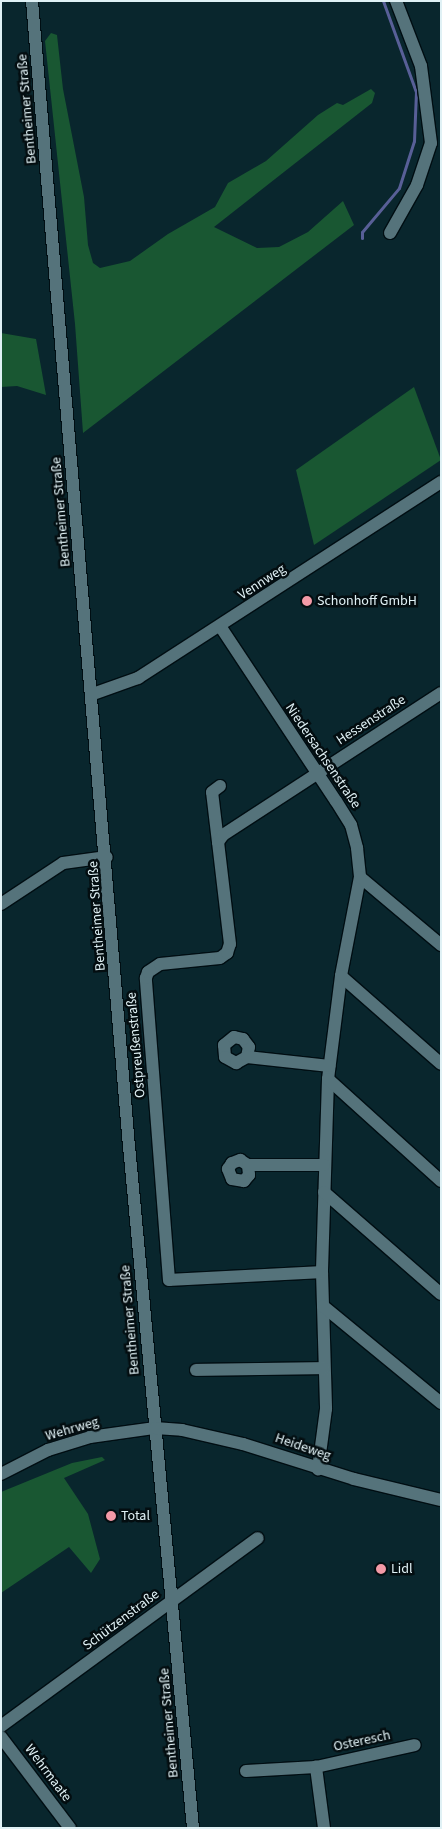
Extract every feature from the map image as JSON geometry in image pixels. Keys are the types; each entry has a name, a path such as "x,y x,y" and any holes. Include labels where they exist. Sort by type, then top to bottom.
{"street":[{"name":"Bentheimer Straße","path":"32,1 155,1428 173,1599 193,1828"},
{"path":"390,233 417,185 436,144 421,66 396,1"},
{"name":"Vennweg","path":"93,694 138,678 441,482"},
{"name":"Niedersachsenstraße","path":"220,626 351,825 360,877 341,976 328,1079 322,1272 325,1430 318,1469"},
{"name":"Hessenstraße","path":"317,773 441,693"},
{"path":"218,842 228,830 317,773"},
{"path":"218,842 212,792 220,786"},
{"name":"Ostpreußenstraße","path":"218,842 230,944 227,953 220,958 160,964 148,972 146,978 169,1280 322,1272"},
{"path":"1,904 64,863 107,857"},
{"path":"360,877 441,945"},
{"path":"341,976 441,1064"},
{"path":"247,1057 330,1066"},
{"path":"328,1079 441,1181"},
{"path":"248,1164 324,1165"},
{"path":"324,1192 441,1294"},
{"path":"323,1306 441,1403"},
{"path":"196,1370 324,1368"},
{"name":"Heideweg","path":"155,1428 182,1430 242,1444 318,1469 441,1500"},
{"name":"Wehrweg","path":"1,1474 48,1450 82,1440 155,1428"},
{"name":"Schützenstraße","path":"1,1726 258,1538"},
{"name":"Wehrmaate","path":"1,1736 70,1828"},
{"name":"Osteresch","path":"246,1771 316,1766 415,1744"},
{"path":"316,1766 324,1828"}],"green space":[{"path":"51,33 57,35 63,89 84,197 88,245 93,263 100,268 130,261 168,234 215,207 228,183 266,161 318,115 337,103 343,105 371,89 375,93 372,103 214,227 257,248 279,247 308,232 343,201 354,225 83,433 75,324 45,41"},
{"path":"1,333 36,339 46,395 17,386 1,387"},
{"path":"414,387 441,460 314,545 296,470"},
{"path":"102,1457 105,1460 64,1478 88,1514 100,1559 91,1573 69,1547 1,1593 1,1492 72,1463"}],"waterway":[{"path":"362,238 362,232 399,188 414,141 416,92 383,1"}],"place":[{"name":"Schonhoff GmbH","path":"307,601"},
{"name":"Total","path":"111,1516"},
{"name":"Lidl","path":"381,1569"}]}
